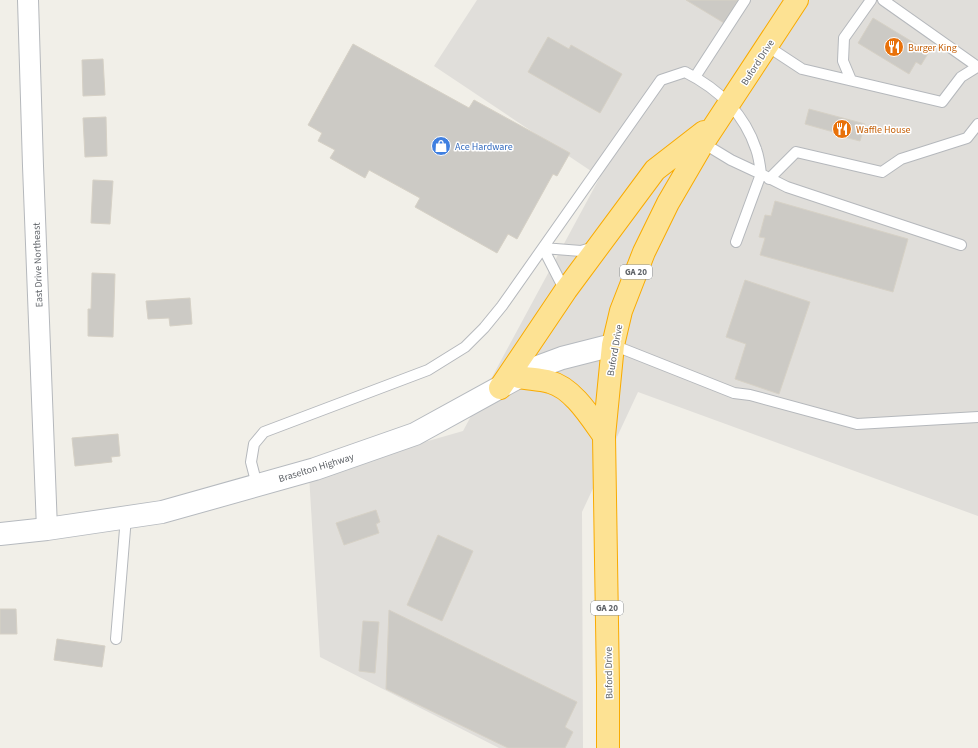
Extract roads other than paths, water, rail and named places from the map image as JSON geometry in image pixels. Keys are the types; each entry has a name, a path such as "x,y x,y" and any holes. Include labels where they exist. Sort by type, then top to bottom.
{"highway":[{"name":"Buford Drive","path":"608,748 604,436 613,345 621,311 644,252 668,203 703,143 797,0"},
{"path":"500,388 566,290 655,170 718,121"},
{"path":"519,377 551,382 570,393 584,408 604,436"}],"main road":[{"name":"Braselton Highway","path":"0,534 47,529 162,512 315,469 416,434 535,368 562,358 613,345"}],"street":[{"name":"East Drive Northeast","path":"28,0 32,166 47,529"}],"lane":[{"path":"695,77 745,0"},
{"path":"851,80 843,61 844,38 871,0"},
{"path":"768,46 802,69 942,102 961,77 977,67 883,0"},
{"path":"257,485 251,462 254,444 264,432 428,370 465,347 484,328 502,306 661,80 685,72 704,82 730,103 746,127 756,149 765,176"},
{"path":"736,242 765,176 796,152 882,172 901,159 967,138 978,124"},
{"path":"703,143 731,160 787,187 961,245"},
{"path":"543,248 581,250 600,246"},
{"path":"543,248 566,290"},
{"path":"613,345 734,393 750,395 858,424 978,417"},
{"path":"116,638 126,517"}],"place":[{"name":"Burger King","path":"894,47"},
{"name":"Waffle House","path":"842,129"},
{"name":"Ace Hardware","path":"441,146"}]}
